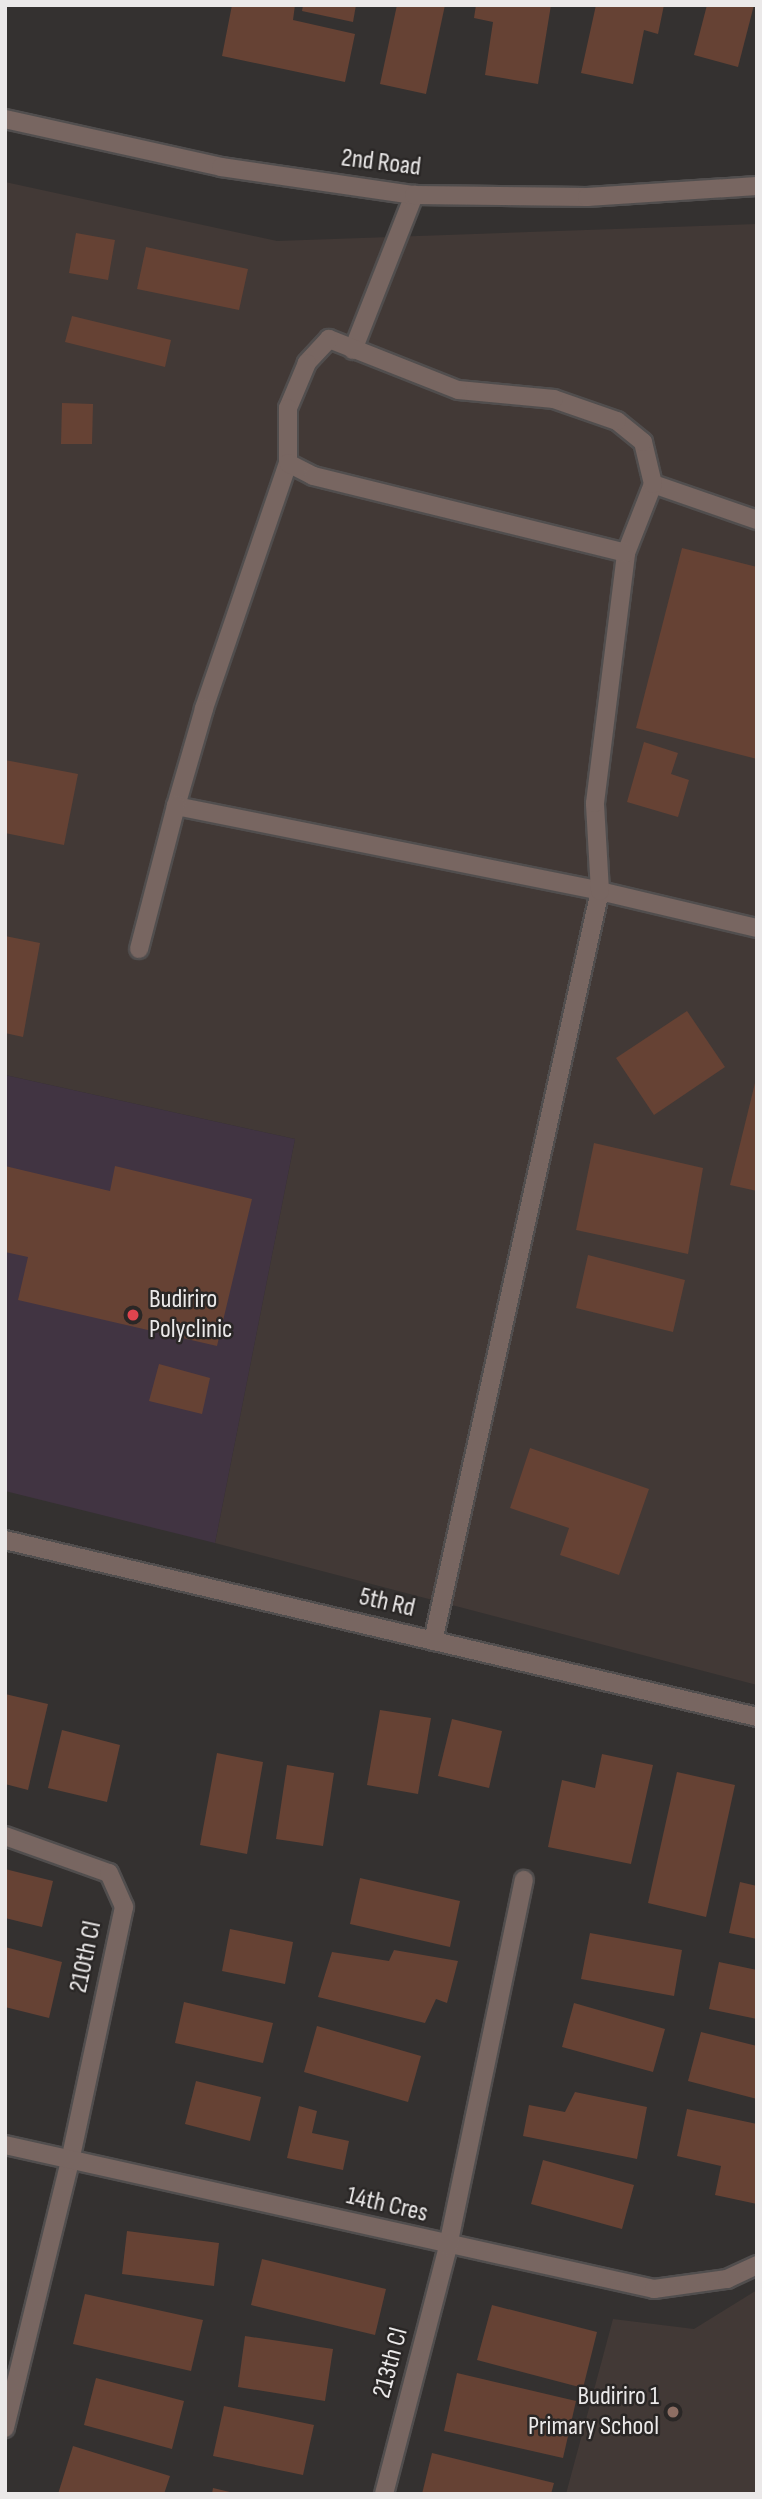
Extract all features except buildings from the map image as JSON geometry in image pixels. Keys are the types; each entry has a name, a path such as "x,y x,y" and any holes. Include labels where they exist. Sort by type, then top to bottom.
{"street":[{"name":"2nd Road","path":"5,119 220,167 414,195 587,197 757,186"},
{"path":"353,350 414,195"},
{"path":"139,949 204,709 288,463 288,408 307,363 329,339 458,390 554,399 617,421 643,442 653,484 625,553 595,803 600,891 433,1641"},
{"path":"288,463 313,476 625,553"},
{"path":"653,484 757,520"},
{"path":"176,806 600,891 757,928"},
{"name":"5th Rd","path":"5,1540 757,1717"},
{"name":"210th Cl","path":"5,1836 109,1873 124,1907 70,2161 5,2428"},
{"name":"213th Cl","path":"384,2494 448,2246 524,1880"},
{"name":"14th Cres","path":"5,2145 448,2246 654,2289 727,2279 757,2265"}],"shaded area":[{"path":"5,182 277,241 757,224 757,1685 215,1543 295,1139 5,1075"},
{"name":"Budiriro Polyclinic","path":"5,1075 295,1139 215,1543 5,1491"},
{"name":"Budiriro 1 Primary School","path":"757,2290 757,2494 566,2494 613,2319 694,2329"}],"place":[{"name":"Budiriro Polyclinic","path":"133,1315"},
{"name":"Budiriro 1 Primary School","path":"673,2412"}]}
